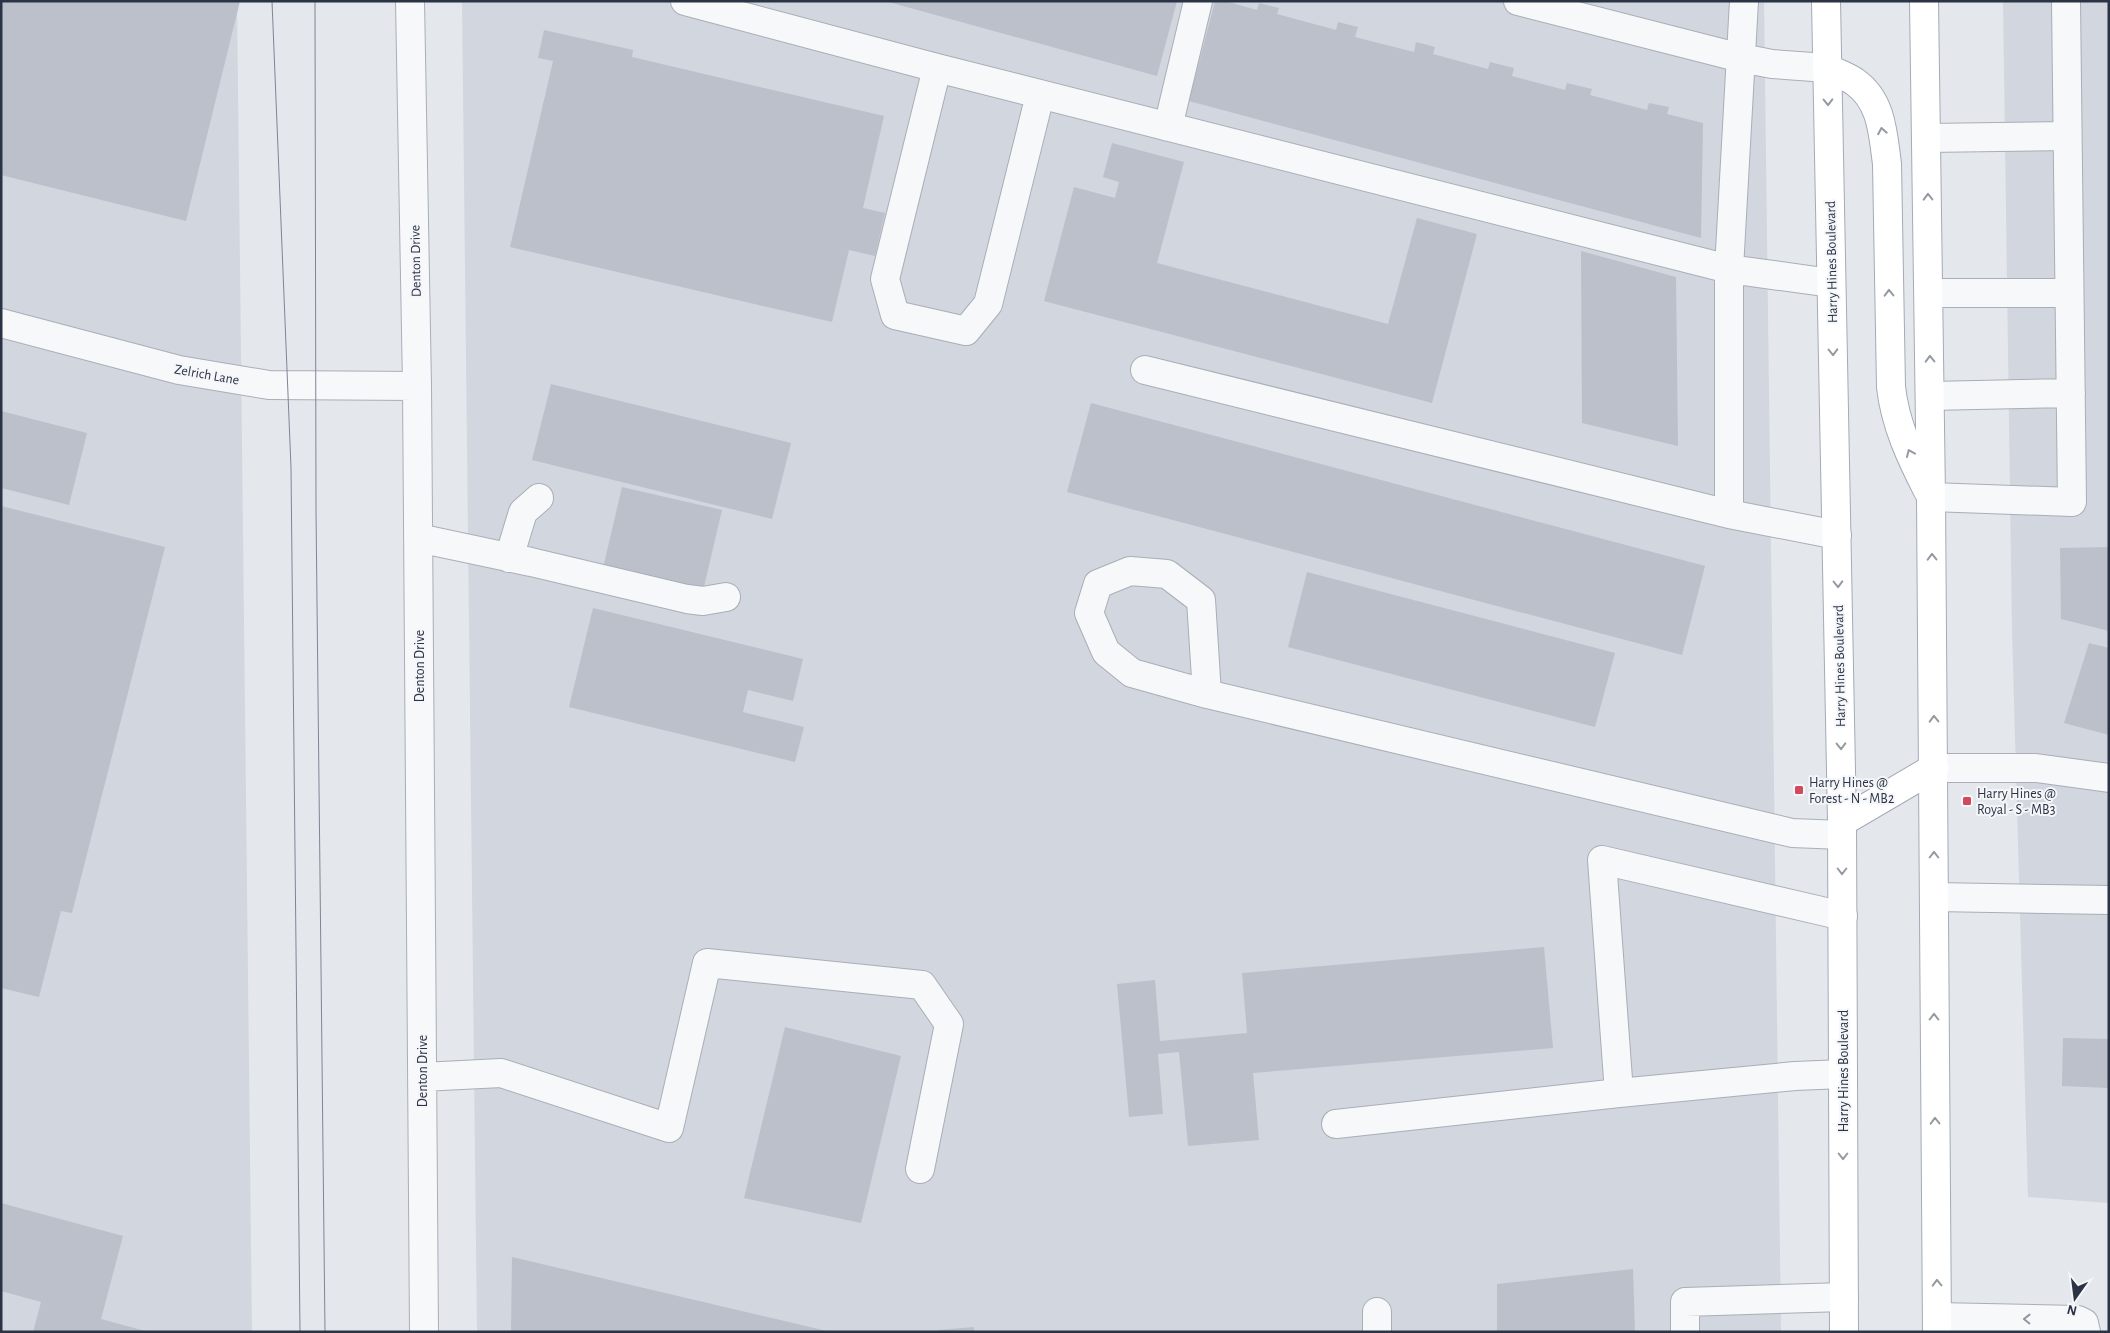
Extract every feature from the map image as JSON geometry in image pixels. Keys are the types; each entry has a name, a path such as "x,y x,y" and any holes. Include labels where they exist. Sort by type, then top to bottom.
{"main road":[{"name":"Harry Hines Boulevard","path":"1826,1 1842,829 1844,1332"},
{"path":"1924,1 1934,768 1937,1325"},
{"path":"1827,68 1855,82 1869,94 1876,105 1882,128 1887,164 1891,387 1893,406 1909,452 1931,497"},
{"path":"1842,829 1934,768"}],"street":[{"name":"Denton Drive","path":"410,1 418,386 424,1332"},
{"path":"685,1 1040,95 1728,269 1831,283"},
{"path":"1168,127 1198,1"},
{"path":"1518,1 1741,58 1772,64 1827,68"},
{"path":"1730,514 1728,269 1744,1"},
{"path":"1931,497 2072,502 2066,1"},
{"path":"937,68 885,279 895,315 966,331 988,304 1040,95"},
{"path":"1927,138 2068,136"},
{"path":"1929,293 2069,293"},
{"name":"Zelrich Lane","path":"1,323 179,370 269,385 418,386"},
{"path":"1145,370 1730,514 1837,535"},
{"path":"1930,396 2071,392"},
{"path":"508,558 523,512 539,498"},
{"path":"418,538 687,599 702,601 726,597"},
{"path":"1207,694 1201,600 1167,574 1130,571 1098,584 1089,613 1106,652 1132,674 1207,694 1792,833 1842,829"},
{"path":"1934,768 2036,768 2109,778"},
{"path":"1619,1093 1602,860 1842,916"},
{"path":"1934,897 2109,900"},
{"path":"422,1077 501,1073 670,1128 707,963 922,985 949,1024 920,1169"},
{"path":"1336,1124 1619,1093 1795,1076 1843,1074"},
{"path":"1685,1332 1685,1302 1844,1297"},
{"path":"1937,1325 2078,1320 2084,1323 2086,1332"}],"shaded area":[{"path":"1,1 237,1 252,1332 1,1332"},
{"path":"462,1 1764,1 1781,1332 477,1332"},
{"path":"2003,1 2109,1 2109,1203 2028,1197 2012,631"}],"building":[{"path":"1,1 240,1 186,221 1,175"},
{"path":"885,1 1177,1 1157,76"},
{"path":"1215,1 1225,1 1257,10 1259,3 1279,8 1277,14 1336,30 1338,22 1358,27 1355,37 1414,52 1416,42 1435,47 1433,54 1488,69 1490,62 1514,68 1512,76 1565,90 1567,83 1592,89 1590,95 1647,110 1649,103 1669,107 1667,114 1703,123 1701,238 1189,101"},
{"path":"544,30 633,50 632,57 884,116 863,208 885,213 875,256 849,250 832,322 510,247 553,61 538,58"},
{"path":"1112,143 1184,162 1157,263 1388,324 1417,218 1477,234 1432,403 1044,301 1074,187 1115,198 1119,182 1103,177"},
{"path":"1581,251 1676,277 1678,446 1582,423"},
{"path":"551,384 791,443 772,519 532,460"},
{"path":"1091,403 1705,566 1682,655 1067,492"},
{"path":"1,411 87,433 69,505 1,488"},
{"path":"622,487 722,510 703,591 603,568"},
{"path":"1,506 165,547 72,913 61,911 39,997 1,988"},
{"path":"2109,547 2109,631 2061,619 2060,548"},
{"path":"1307,572 1615,653 1595,727 1288,647"},
{"path":"593,608 803,659 793,701 748,690 743,712 804,727 795,762 569,707"},
{"path":"2089,643 2109,648 2109,735 2064,723"},
{"path":"1544,947 1553,1048 1253,1073 1259,1140 1188,1146 1179,1052 1158,1054 1163,1114 1129,1117 1117,984 1155,980 1160,1041 1247,1033 1242,973"},
{"path":"785,1027 901,1056 861,1223 744,1198"},
{"path":"2063,1038 2109,1039 2109,1088 2062,1086"},
{"path":"1,1203 123,1236 101,1319 149,1332 33,1332 41,1302 1,1291"},
{"path":"512,1257 827,1331 827,1332 511,1332"},
{"path":"1633,1269 1635,1332 1497,1332 1497,1284"},
{"path":"974,1327 974,1332 938,1332 938,1330"}],"tram line":[{"path":"272,1 291,468 300,1332"},
{"path":"315,1 316,511 325,1332"}],"place":[{"name":"Harry Hines @ Forest - N - MB2","path":"1799,790"},
{"name":"Harry Hines @ Royal - S - MB3","path":"1967,801"}]}
